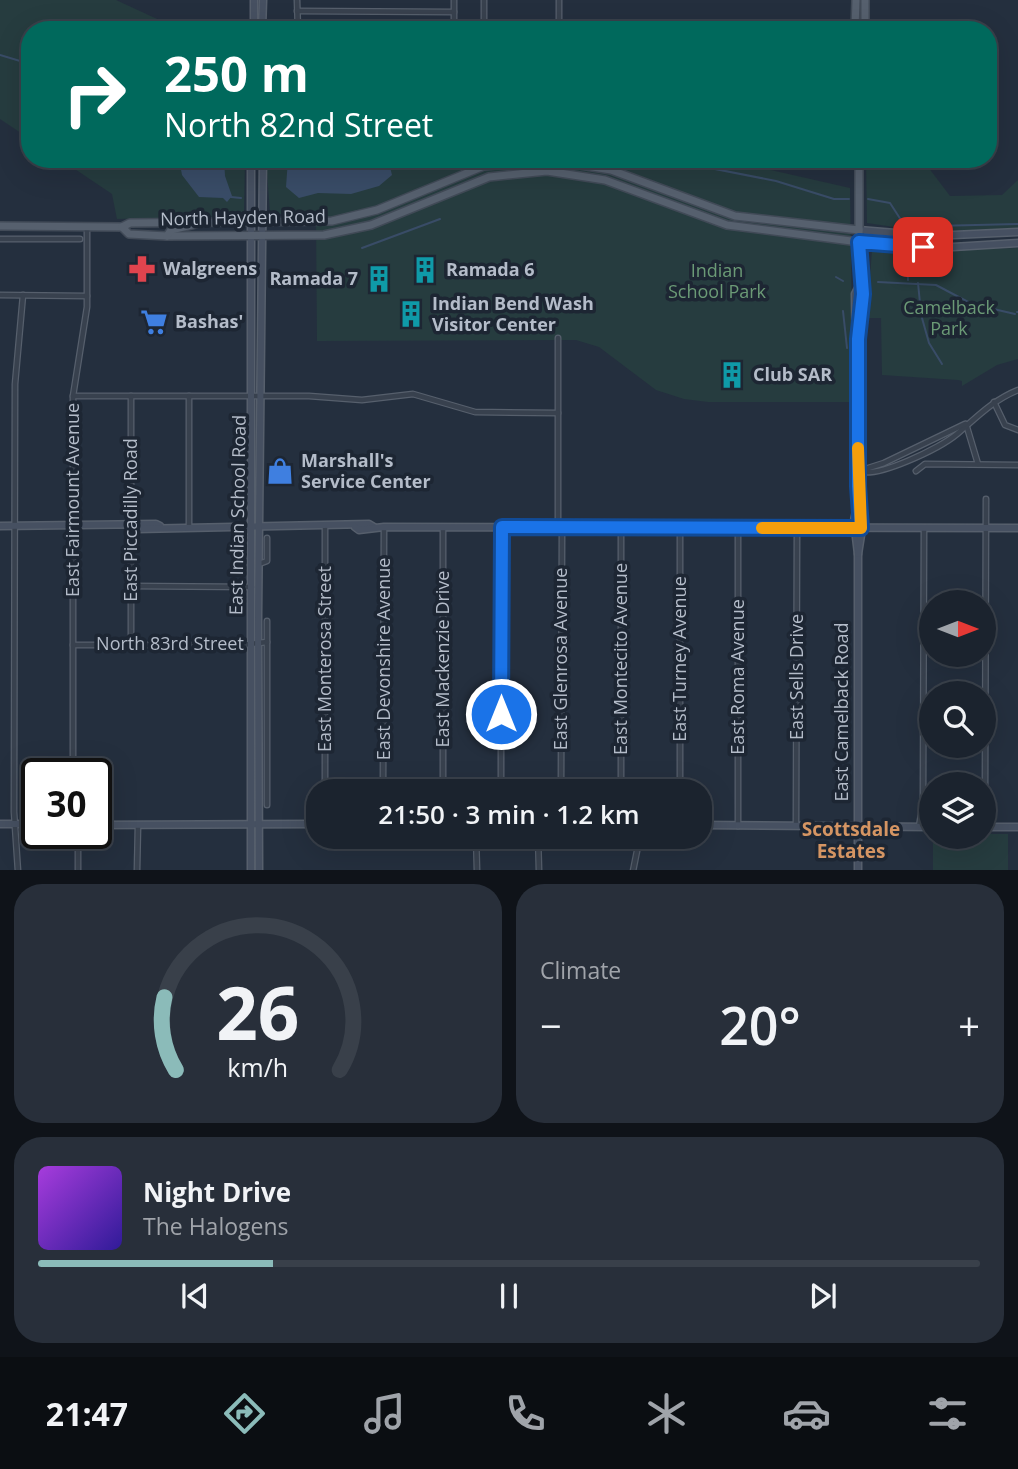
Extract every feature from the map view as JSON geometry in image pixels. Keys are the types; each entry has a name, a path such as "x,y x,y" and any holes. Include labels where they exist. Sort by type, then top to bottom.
{"main road":[{"path":"254,0 254,21"},
{"path":"262,0 262,21"},
{"path":"855,21 856,0"},
{"path":"864,21 865,0"},
{"name":"East Indian School Road","path":"251,168 257,397"},
{"name":"East Indian School Road","path":"251,870 263,168"},
{"name":"North Hayden Road","path":"0,226 122,227 130,223 314,222 356,216 479,168"},
{"name":"North Hayden Road","path":"603,168 735,216 932,236 1018,232"},
{"name":"East Camelback Road","path":"858,870 858,339 855,294 860,284 859,168"},
{"name":"North Hayden Road","path":"122,227 129,234 167,236 324,235 357,229 479,180 508,173 547,171 605,180 727,225 859,242 937,248 1018,243"},
{"path":"167,236 171,230 203,222"},
{"path":"0,526 130,526 137,529 160,526 355,527 369,524 374,527 1018,528"},
{"name":"East Indian School Road","path":"254,587 259,564 255,527"},
{"name":"East Indian School Road","path":"254,644 263,797 259,825 260,870"},
{"path":"0,824 21,824"},
{"path":"112,825 306,824"},
{"path":"712,825 919,827"},
{"path":"996,827 1018,827"}],"street":[{"path":"297,0 298,21"},
{"path":"454,0 454,21"},
{"path":"484,0 484,21"},
{"path":"559,0 559,21"},
{"path":"297,11 454,12"},
{"path":"71,227 71,239"},
{"name":"East Fairmount Avenue","path":"73,758 73,396 87,296 87,227"},
{"path":"0,239 80,239"},
{"path":"0,295 87,296"},
{"path":"18,870 15,384 23,295"},
{"name":"East Glenrosa Avenue","path":"558,338 561,779"},
{"path":"858,471 884,463 953,427 966,424 993,402 1018,390"},
{"path":"73,396 362,400 413,394 475,412 558,413"},
{"name":"East Piccadilly Road","path":"131,396 131,644"},
{"path":"189,396 189,526"},
{"path":"993,402 1005,425 1018,430"},
{"path":"966,424 978,464"},
{"path":"916,471 925,464 1018,465"},
{"path":"984,772 986,499"},
{"name":"East Monterosa Street","path":"325,527 325,779"},
{"name":"East Devonshire Avenue","path":"383,779 384,527"},
{"name":"East Mackenzie Drive","path":"443,527 443,779"},
{"path":"501,779 502,527"},
{"name":"East Montecito Avenue","path":"621,527 621,779"},
{"name":"East Turney Avenue","path":"680,527 680,779"},
{"name":"East Roma Avenue","path":"738,528 738,826"},
{"name":"East Sells Drive","path":"796,826 797,528"},
{"path":"923,772 924,528"},
{"name":"East Indian School Road","path":"259,564 267,561 267,538"},
{"path":"130,586 254,587"},
{"name":"East Indian School Road","path":"267,621 263,797 267,805"},
{"name":"North 83rd Street","path":"73,645 267,642"},
{"path":"137,870 138,824"},
{"path":"78,849 78,870"},
{"path":"476,849 477,870"},
{"path":"538,849 539,870"},
{"path":"633,870 637,849"}],"green space":[{"path":"0,0 116,0 162,21 21,21 21,133 0,119"},
{"path":"73,168 245,168 244,211 239,216 117,219 112,194"},
{"name":"Indian School Park","path":"267,168 762,168 850,188 853,402 708,402 684,399 656,390 599,347 576,340 317,341 316,218 270,213"},
{"path":"866,168 929,168 950,196 1002,195 1018,180 1018,228 928,232 867,223"},
{"name":"Camelback Park","path":"1018,248 1018,359 997,365 962,386 962,381 958,380 882,375 881,318 867,318 872,250 934,257 944,256 909,251"},
{"path":"996,834 1008,834 1008,870 933,870 933,849 996,849"}],"water":[{"path":"181,168 225,168 232,196 227,202 223,198 199,197 182,175"},
{"path":"287,168 390,168 392,175 379,186 351,194 318,193 299,198 286,187"}],"waterway":[{"path":"0,55 21,61"},
{"path":"710,168 776,181 834,199 849,199"},
{"path":"231,197 241,198"},
{"path":"868,199 890,203 901,220 934,226 1018,224"},
{"path":"362,248 440,219"},
{"path":"907,256 908,280"},
{"path":"836,277 843,281"},
{"path":"878,282 936,285 972,304 1015,314"},
{"path":"918,283 921,313"},
{"path":"843,311 847,348"},
{"path":"922,318 929,343 942,364"}],"slow traffic":[{"path":"762,528 861,528 858,448"}],"place":[{"name":"Walgreens","path":"142,269"},
{"name":"Ramada 6","path":"425,270"},
{"name":"Ramada 7","path":"379,279"},
{"name":"Indian Bend Wash Visitor Center","path":"411,314"},
{"name":"Bashas'","path":"154,322"},
{"name":"Club SAR","path":"732,375"},
{"name":"Marshall's Service Center","path":"280,471"}],"district":[{"name":"Scottsdale Estates","path":"851,840"}],"route":[{"path":"501,714 502,527 861,528 858,500 858,339 863,294 860,284 859,242 923,247"}]}
